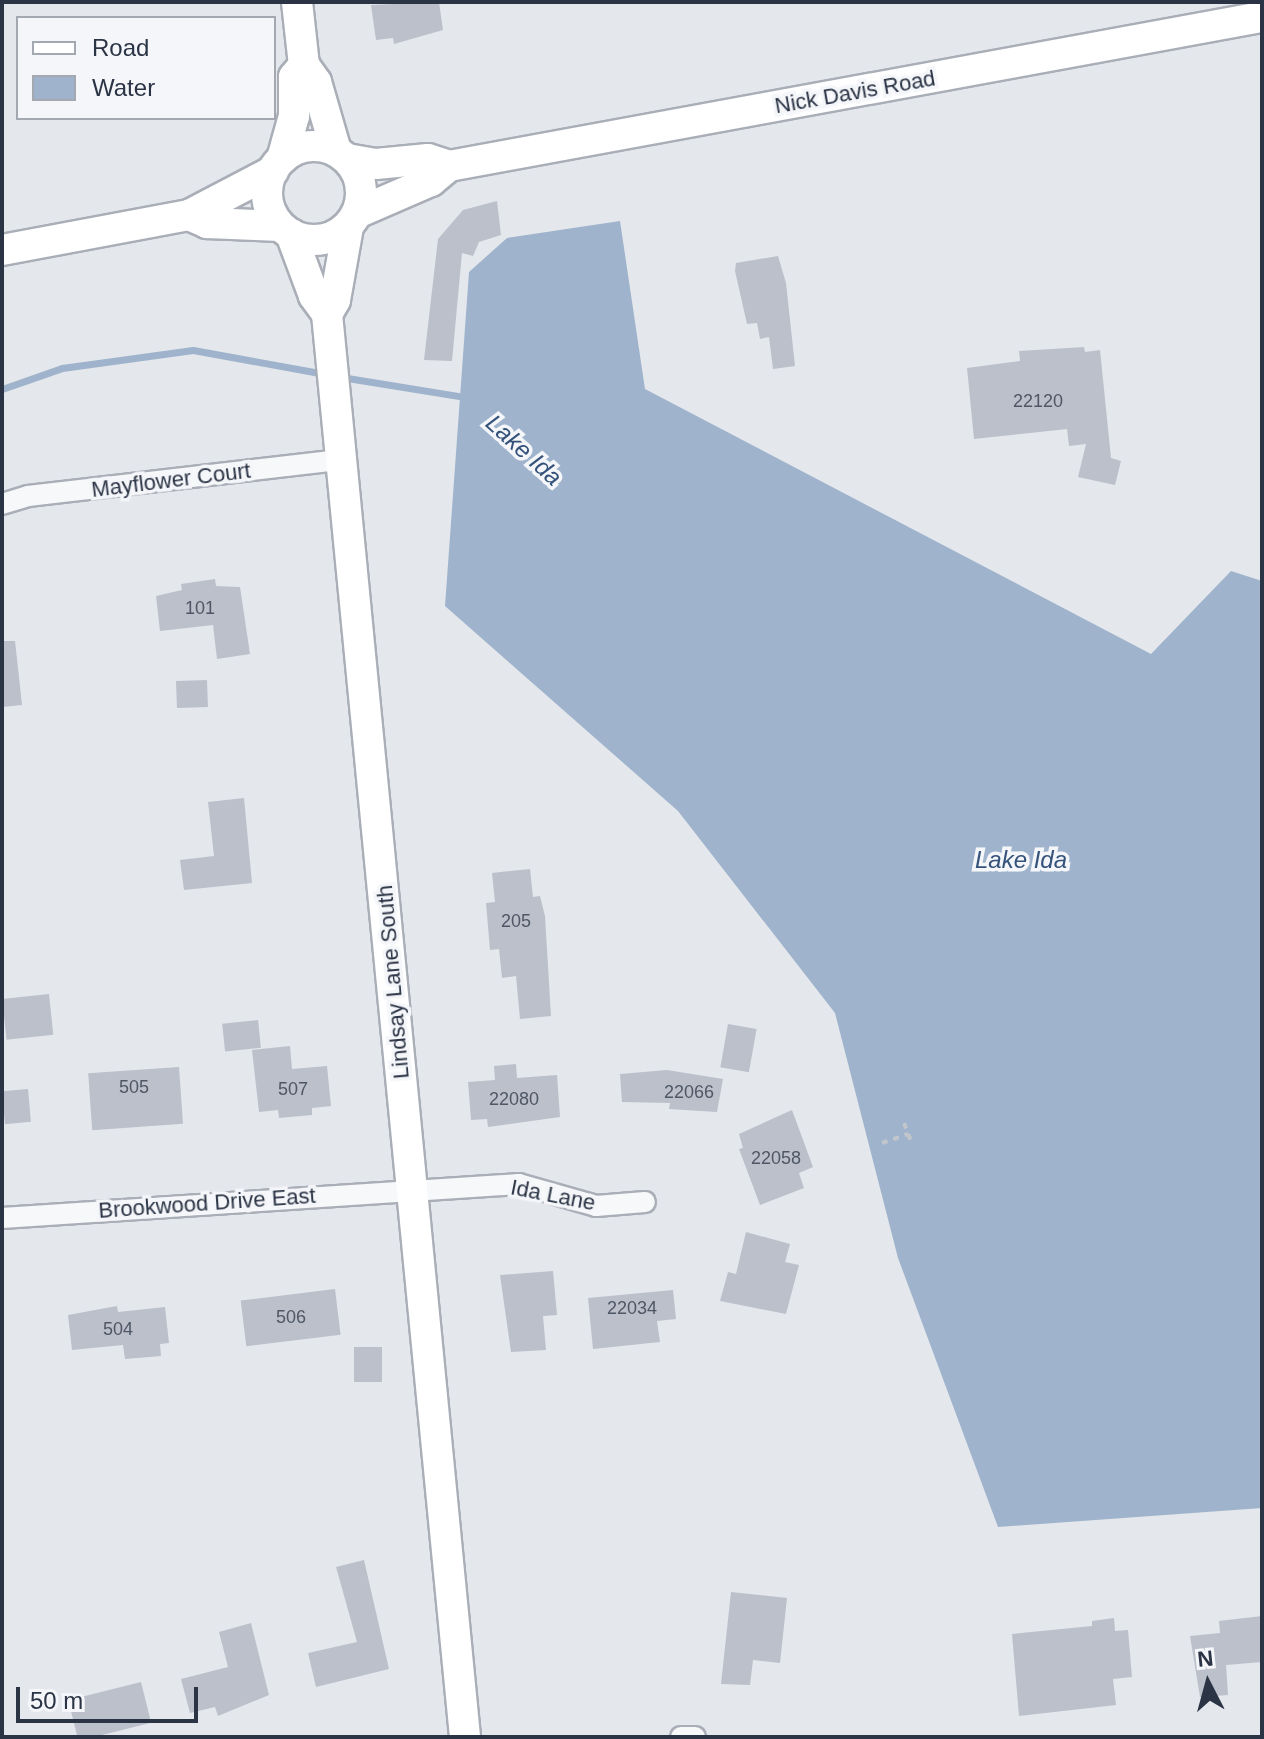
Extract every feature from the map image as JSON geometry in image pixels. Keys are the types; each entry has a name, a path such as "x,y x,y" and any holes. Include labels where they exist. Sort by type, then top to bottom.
{"street":[{"path":"297,2 304,65 316,82 341,155 360,182 335,300 327,314"},
{"name":"Nick Davis Road","path":"353,220 431,181 449,166 1252,13"},
{"path":"286,230 267,199 294,116 294,77 304,65"},
{"path":"2,250 189,215 309,147 341,155"},
{"name":"Nick Davis Road","path":"341,155 376,164 428,159 449,166"},
{"path":"189,215 207,223 286,230 320,240 353,220"},
{"name":"Lindsay Lane South","path":"286,230 314,296 327,314 465,1737"},
{"name":"Mayflower Court","path":"2,504 28,496 340,460"},
{"name":"Ida Lane","path":"412,1188 519,1184 596,1206 645,1202"},
{"name":"Brookwood Drive East","path":"2,1218 412,1188"},
{"path":"681,1737 695,1737"}],"path":[{"path":"904,1123 912,1144"},
{"path":"882,1143 908,1134"}],"water":[{"name":"Lake Ida","path":"620,221 645,389 1151,654 1231,571 1262,581 1262,1508 998,1527 898,1258 835,1013 678,811 445,606 469,272 507,238"}],"building":[{"path":"439,2 443,30 394,44 393,38 376,40 371,5"},
{"path":"497,201 501,235 479,242 473,256 462,253 452,361 424,360 438,239 463,210"},
{"path":"778,256 786,283 795,366 773,369 769,337 760,339 757,323 747,324 735,271 736,263"},
{"path":"1084,347 1085,352 1100,350 1111,458 1121,461 1115,485 1078,477 1086,444 1069,446 1067,429 974,439 967,368 1020,361 1019,351"},
{"path":"215,579 216,586 240,587 250,654 217,659 213,625 160,631 156,596 182,590 181,584"},
{"path":"2,641 15,641 22,705 2,707"},
{"path":"207,680 208,707 177,708 176,681"},
{"path":"244,798 252,883 184,890 180,860 214,856 208,802"},
{"path":"530,869 533,897 540,896 545,916 551,1016 520,1019 516,976 502,978 499,949 490,950 486,903 495,902 492,873"},
{"path":"49,994 53,1035 7,1040 2,999"},
{"path":"258,1020 261,1048 225,1052 222,1024"},
{"path":"728,1024 757,1029 749,1072 720,1067"},
{"path":"290,1046 292,1069 327,1066 331,1106 312,1108 312,1115 279,1118 278,1110 259,1112 252,1050"},
{"path":"516,1064 517,1078 557,1075 560,1117 488,1127 487,1119 471,1120 468,1082 495,1080 494,1066"},
{"path":"179,1067 183,1124 92,1130 88,1073"},
{"path":"667,1070 723,1079 717,1112 669,1109 670,1103 622,1102 620,1074"},
{"path":"28,1089 31,1122 5,1124 2,1091"},
{"path":"792,1110 813,1167 799,1173 804,1188 760,1205 739,1149 743,1148 739,1134"},
{"path":"746,1232 790,1244 785,1262 799,1265 786,1314 720,1301 728,1272 736,1274"},
{"path":"553,1271 557,1315 543,1316 546,1350 511,1352 500,1275"},
{"path":"335,1289 341,1335 246,1346 241,1301"},
{"path":"673,1290 676,1319 657,1321 660,1342 593,1349 588,1298"},
{"path":"117,1306 118,1312 165,1307 169,1343 160,1344 161,1356 125,1359 123,1345 72,1350 68,1315"},
{"path":"354,1347 382,1347 382,1382 354,1382"},
{"path":"364,1560 389,1669 316,1687 308,1653 357,1642 336,1567"},
{"path":"731,1592 787,1598 780,1663 753,1660 750,1685 721,1684"},
{"path":"1262,1616 1262,1662 1226,1665 1228,1695 1200,1697 1190,1636 1220,1633 1219,1621"},
{"path":"1114,1618 1115,1631 1128,1630 1132,1677 1113,1679 1116,1705 1019,1716 1012,1634 1092,1626 1092,1621"},
{"path":"251,1623 269,1695 218,1716 215,1707 190,1713 181,1679 228,1667 219,1632"},
{"path":"141,1682 151,1723 94,1737 77,1737 68,1700"}],"waterway":[{"path":"2,389 62,368 193,350 325,374"},
{"path":"341,377 465,397"}]}
